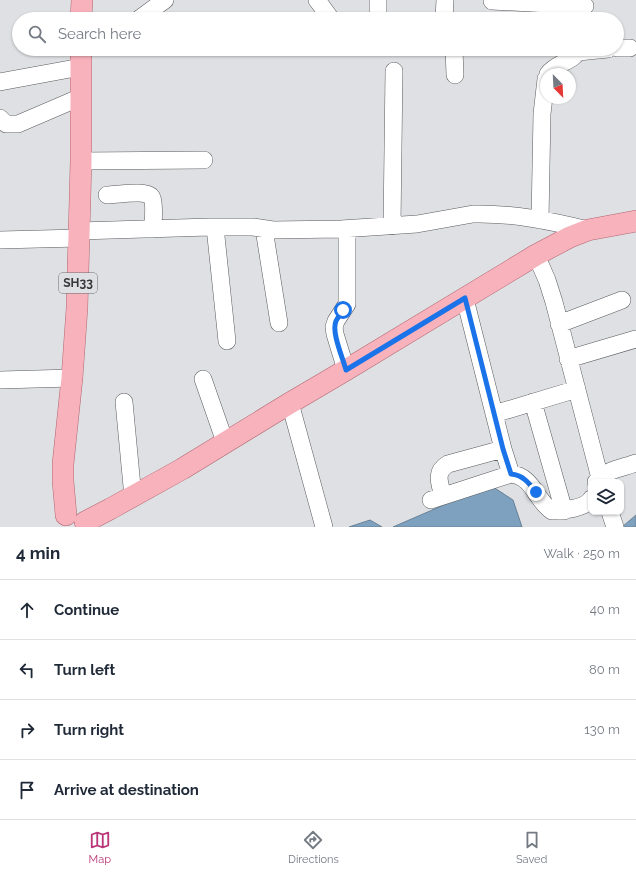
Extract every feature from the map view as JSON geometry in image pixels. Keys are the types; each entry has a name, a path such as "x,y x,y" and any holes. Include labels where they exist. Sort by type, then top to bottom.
{"main road":[{"path":"82,0 82,12"},
{"name":"SH33","path":"81,58 81,161 77,308 62,481 74,523 133,496 182,469 536,255 566,239 588,230 636,221"}],"street":[{"path":"149,12 165,0"},
{"path":"317,0 326,12"},
{"path":"378,0 378,12"},
{"path":"444,12 445,0"},
{"path":"492,1 585,8"},
{"path":"454,56 455,75"},
{"path":"552,68 575,56"},
{"path":"0,82 81,58"},
{"path":"392,226 394,71"},
{"path":"0,118 6,124 18,124 81,97"},
{"path":"540,220 543,104"},
{"path":"81,161 204,160"},
{"path":"107,195 143,192 150,194 153,202 153,229"},
{"path":"0,240 153,229 215,227 244,227 273,230 347,229 417,224 473,214 509,216 551,221 588,230"},
{"path":"215,227 227,341"},
{"path":"264,229 279,323"},
{"path":"346,370 334,327 336,321 347,304 347,229"},
{"path":"536,255 547,280 577,389 599,479"},
{"path":"465,298 503,449 511,474"},
{"path":"559,324 622,300"},
{"path":"568,359 636,339"},
{"path":"0,380 72,378"},
{"path":"203,379 225,442"},
{"path":"494,414 577,389"},
{"path":"124,402 133,496"},
{"path":"533,402 564,511"},
{"path":"290,403 324,527"},
{"path":"503,449 442,467 439,473 437,498 511,474 525,479 548,509 552,511 564,511 582,506 588,503"},
{"path":"601,479 636,463"}],"water":[{"path":"490,485 513,500 522,527 393,527"},
{"path":"636,515 636,527 622,527"},
{"path":"370,520 382,527 349,527"}],"route":[{"path":"343,310 334,327 346,370 465,298 503,449 511,474 525,479 536,492"}]}
